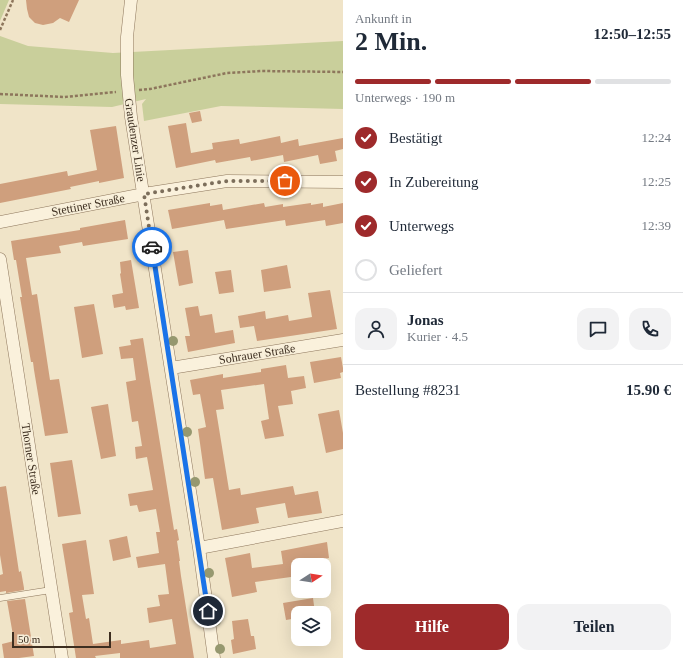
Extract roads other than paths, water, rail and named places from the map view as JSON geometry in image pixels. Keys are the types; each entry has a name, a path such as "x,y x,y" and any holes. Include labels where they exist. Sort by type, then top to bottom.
{"street":[{"name":"Graudenzer Linie","path":"131,0 127,36 128,91 131,117 171,368 214,658"},
{"name":"Stettiner Straße","path":"0,222 144,194 227,181 343,182"},
{"name":"Thorner Straße","path":"0,259 62,658"},
{"name":"Sohrauer Straße","path":"171,368 343,340"},
{"path":"198,548 343,521"}],"lane":[{"path":"0,598 51,590"}]}
